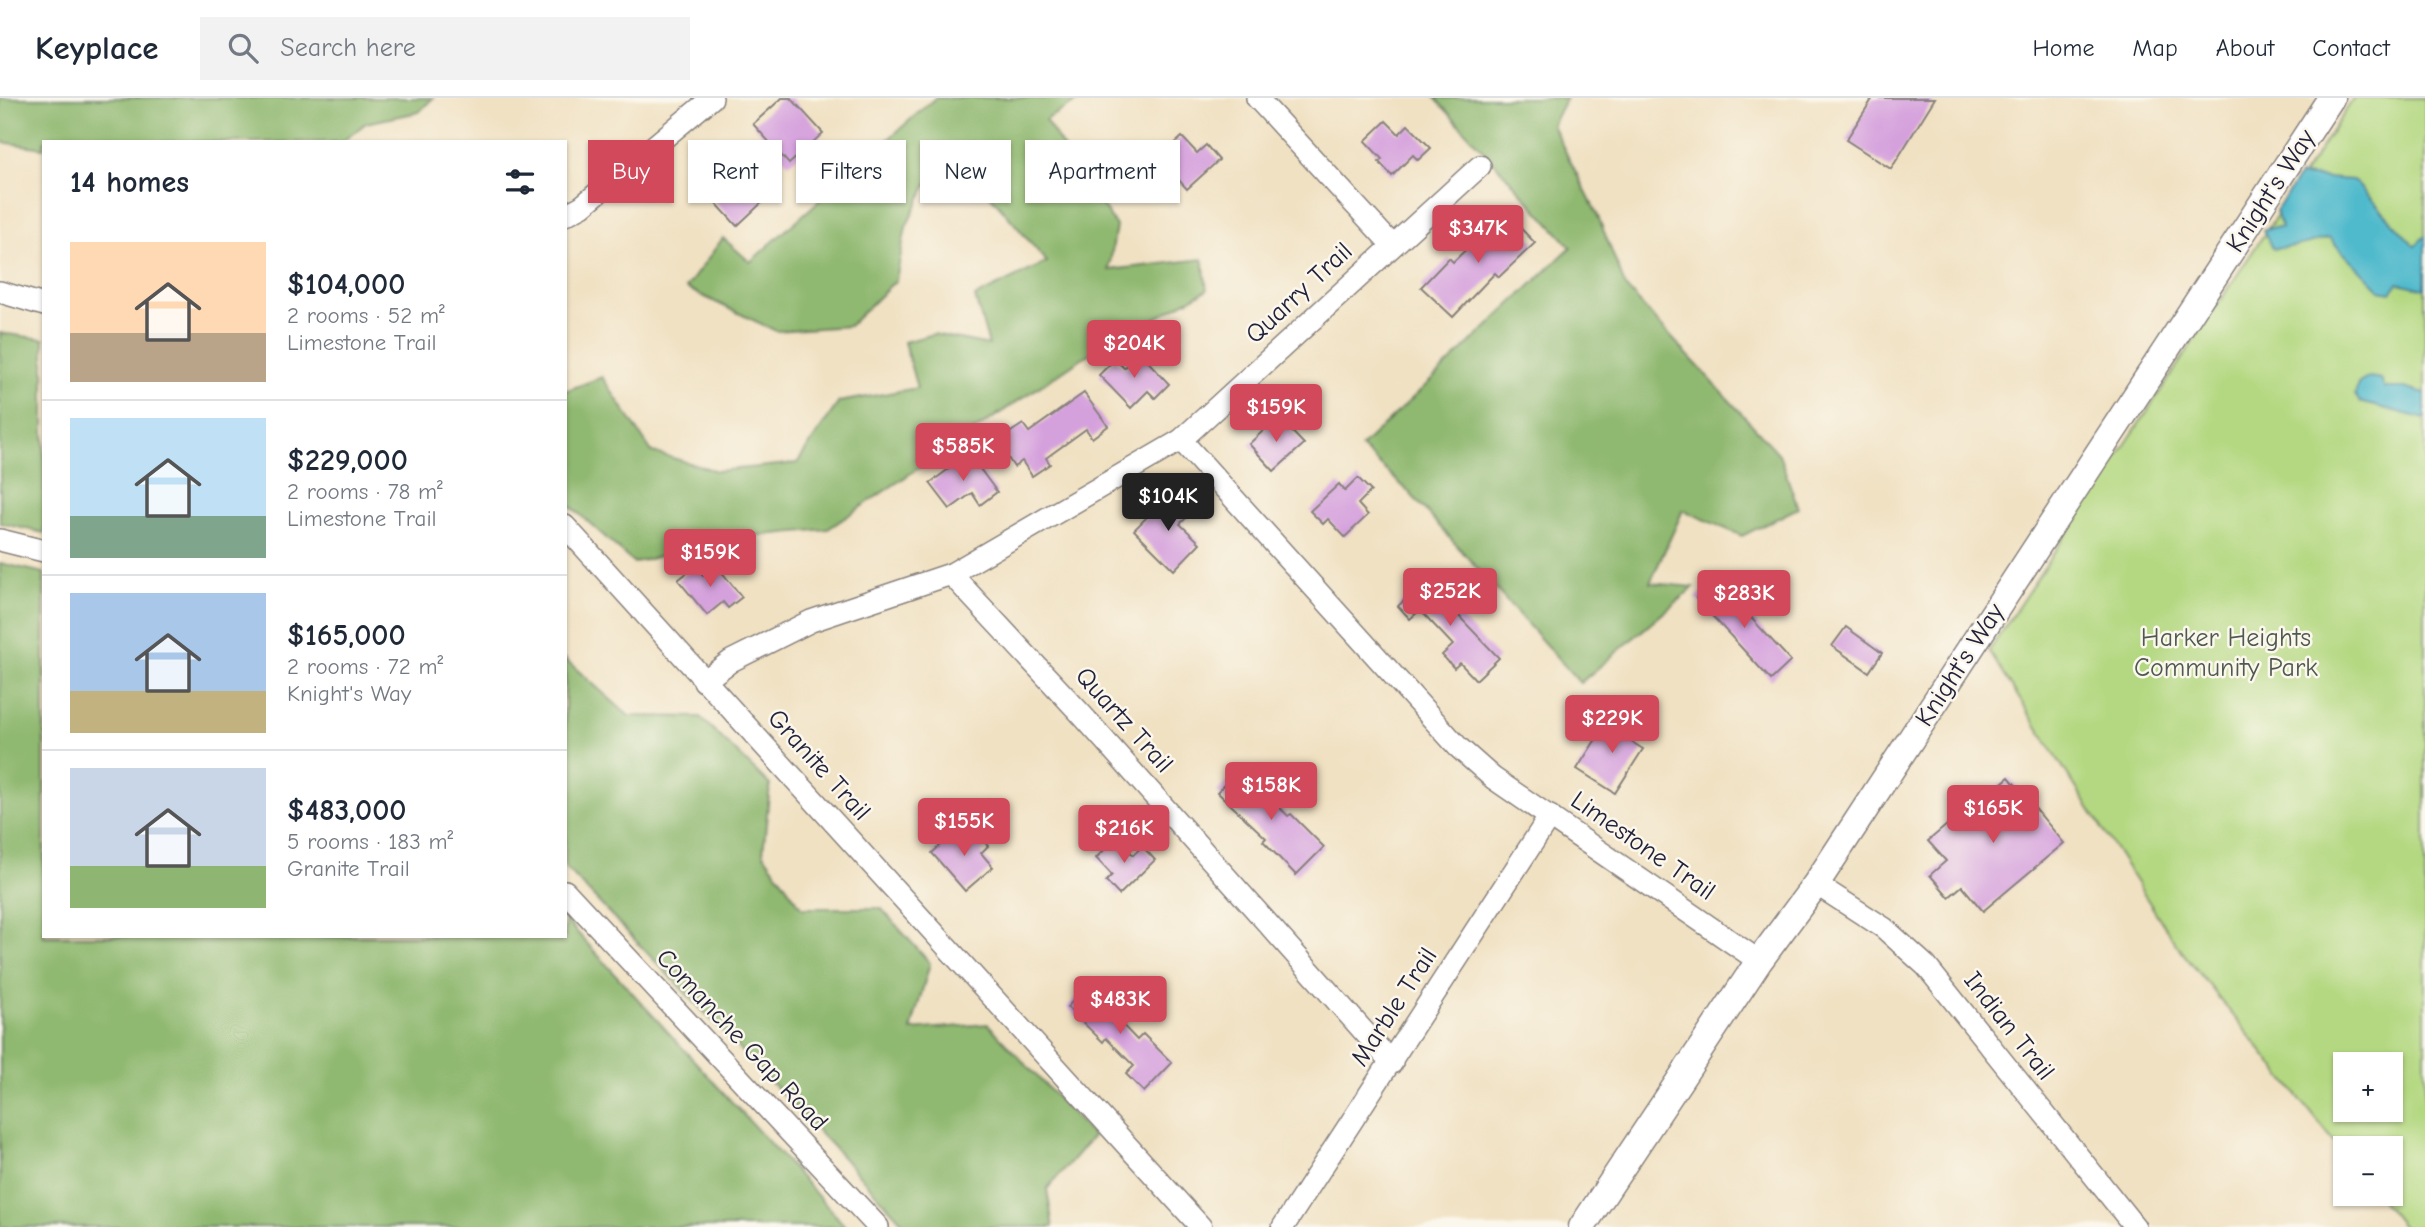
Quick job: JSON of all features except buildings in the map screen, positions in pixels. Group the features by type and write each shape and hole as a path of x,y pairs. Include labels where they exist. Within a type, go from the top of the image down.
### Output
{"main road":[{"name":"Knight's Way","path":"1582,1227 1759,961 1816,884 2332,98"}],"street":[{"path":"567,214 582,206 712,98"},
{"path":"1257,98 1392,245"},
{"name":"Quarry Trail","path":"704,681 731,661 811,621 951,574 1181,440 1480,166"},
{"path":"0,292 42,304"},
{"name":"Limestone Trail","path":"1181,440 1458,747 1493,778 1759,961"},
{"name":"Granite Trail","path":"567,528 1201,1227"},
{"path":"0,540 42,550"},
{"name":"Quartz Trail","path":"951,574 1082,715 1392,1062"},
{"name":"Marble Trail","path":"1283,1227 1550,816"},
{"name":"Indian Trail","path":"1816,884 1884,928 1926,966 2135,1227"},
{"name":"Comanche Gap Road","path":"567,893 878,1227"}],"green space":[{"path":"0,98 433,98 419,112 366,123 345,140 42,140 42,148 0,142"},
{"path":"935,98 1083,98 1045,120 1058,140 1025,140 1025,203 1101,203 1116,226 1109,270 1203,259 1207,290 1082,358 828,529 729,538 634,563 567,503 567,390 602,377 652,452 717,471 797,463 839,402 917,388 904,342 934,334 989,345 975,297 1047,262 997,203 1011,203 1011,140 920,140 920,198 906,227 896,280 849,326 776,331 686,288 723,238 750,262 817,203 906,203 906,140 888,140"},
{"path":"1435,98 1566,98 1552,125 1597,214 1626,288 1779,454 1798,508 1742,536 1683,510 1650,583 1694,587 1580,683 1408,491 1361,447 1571,247"},
{"name":"Harker Heights Community Park","path":"2354,98 2425,98 2425,1227 2403,1227 2386,1206 2403,1206 2403,1136 2333,1136 2333,1140 2175,943 1989,651"},
{"path":"0,333 42,339 42,533 0,523"},
{"path":"0,563 42,573 42,938 567,938 567,921 846,1227 0,1227"},
{"path":"567,661 629,716 700,717 770,785 763,853 802,908 881,908 930,963 911,1030 988,1024 1093,1136 1047,1189 1053,1227 907,1227 567,869"}],"water":[{"path":"2299,176 2353,180 2415,246 2425,236 2425,289 2398,283 2391,292 2380,290 2329,238 2273,249 2263,230 2281,228 2276,211"},
{"path":"2369,377 2381,379 2384,388 2405,388 2425,394 2425,419 2360,402 2355,395 2358,384"}]}
